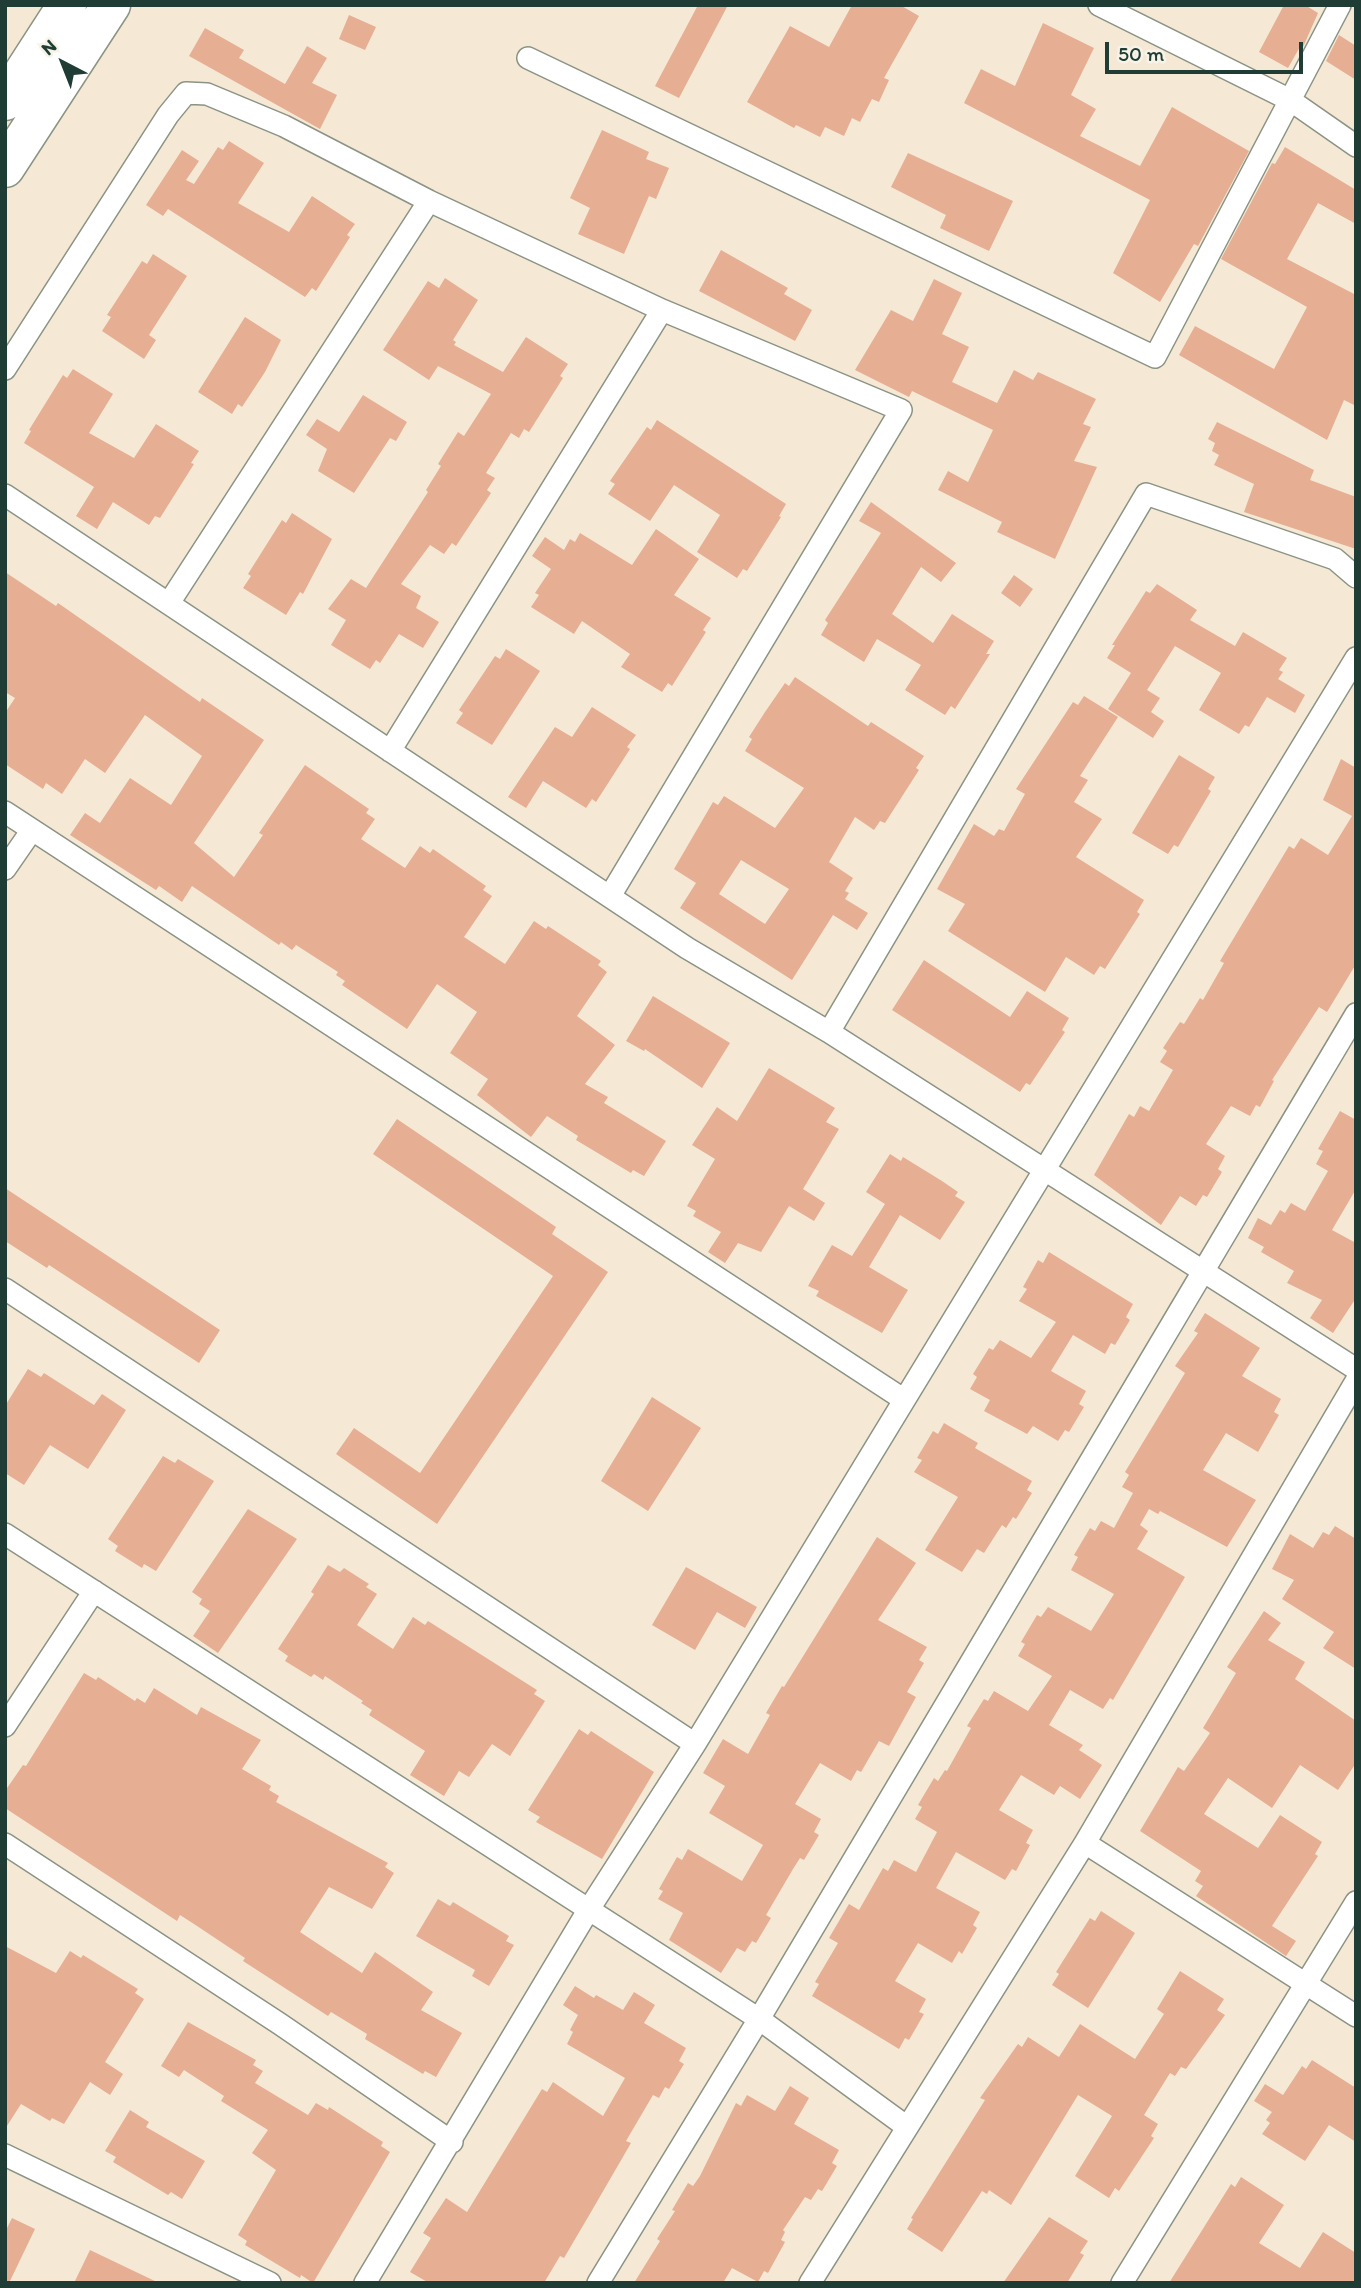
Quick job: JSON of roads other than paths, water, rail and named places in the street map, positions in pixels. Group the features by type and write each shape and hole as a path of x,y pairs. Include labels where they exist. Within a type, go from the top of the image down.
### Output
{"highway":[{"path":"5,101 67,5"},
{"path":"5,168 111,5"}],"street":[{"path":"1099,5 1290,100 1356,146"},
{"path":"528,58 1154,357 1340,5"},
{"path":"5,369 168,115 186,93 207,94 284,126 429,201 662,310 901,410 610,896"},
{"path":"169,603 429,201"},
{"path":"390,751 662,310"},
{"path":"829,1032 1146,494 1335,559 1356,577"},
{"path":"5,495 687,948 829,1032 1200,1272 1356,1369"},
{"path":"365,2283 452,2142 589,1909 695,1744 1356,658"},
{"path":"5,812 903,1399"},
{"path":"5,869 32,830"},
{"path":"598,2283 759,2019 1200,1272 1356,1014"},
{"path":"5,1289 695,1744"},
{"path":"810,2283 1085,1843 1356,1381"},
{"path":"5,1534 759,2019 907,2127"},
{"path":"5,1726 94,1591"},
{"path":"1085,1843 1356,2015"},
{"path":"5,1844 280,2024 452,2142"},
{"path":"1122,2283 1303,1983 1356,1902"},
{"path":"5,2155 270,2283"}]}
